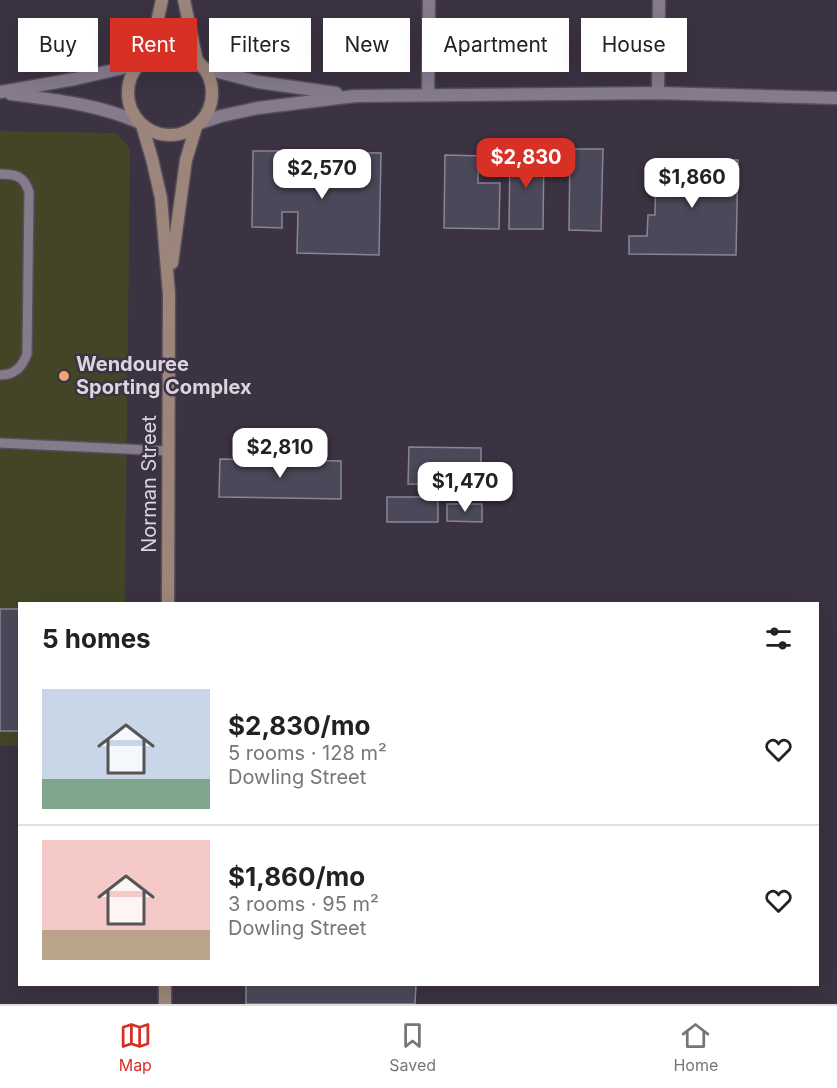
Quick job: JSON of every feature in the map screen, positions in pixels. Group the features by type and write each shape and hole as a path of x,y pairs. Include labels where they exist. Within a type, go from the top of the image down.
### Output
{"main road":[{"name":"Norman Street","path":"159,18 162,0"},
{"name":"Norman Street","path":"169,294 183,181 198,125 206,116 212,100 211,83 200,64 184,0"},
{"name":"Norman Street","path":"135,72 128,88 129,106 140,123 152,159 161,198 169,294 168,602"},
{"path":"140,123 150,131 168,136 178,135 198,125"},
{"path":"165,986 165,1004"}],"street":[{"path":"428,95 429,0"},
{"path":"658,93 659,0"},
{"path":"200,64 236,78 356,96"},
{"path":"0,92 75,80 110,71"},
{"path":"0,92 82,104 109,110 140,123"},
{"path":"198,125 220,116 258,108 356,96 658,93 837,98"}],"lane":[{"path":"0,174 19,177 25,182 29,192 27,354 24,363 16,371 0,375"},
{"path":"0,443 168,451"}],"green space":[{"name":"Wendouree Sporting Complex","path":"0,131 116,133 130,148 125,602 18,602 18,746 0,746"}],"building":[{"path":"510,148 544,149 543,229 509,229"},
{"path":"570,149 603,149 601,231 569,230"},
{"path":"253,151 283,151 283,174 298,174 298,152 381,153 379,255 297,253 298,212 282,212 282,228 252,227"},
{"path":"445,155 485,156 485,165 478,165 478,183 500,183 499,229 444,228"},
{"path":"656,159 738,160 736,255 629,254 629,236 647,236 648,215 655,215"},
{"path":"409,447 481,448 481,485 408,484"},
{"path":"220,459 341,461 341,499 219,497"},
{"path":"387,497 438,497 438,522 387,522"},
{"path":"447,504 482,504 482,522 447,521"},
{"path":"0,609 18,609 18,731 0,731"},
{"path":"246,986 416,986 415,1004 246,1004"}],"place":[{"name":"Wendouree Sporting Complex","path":"64,376"}]}
